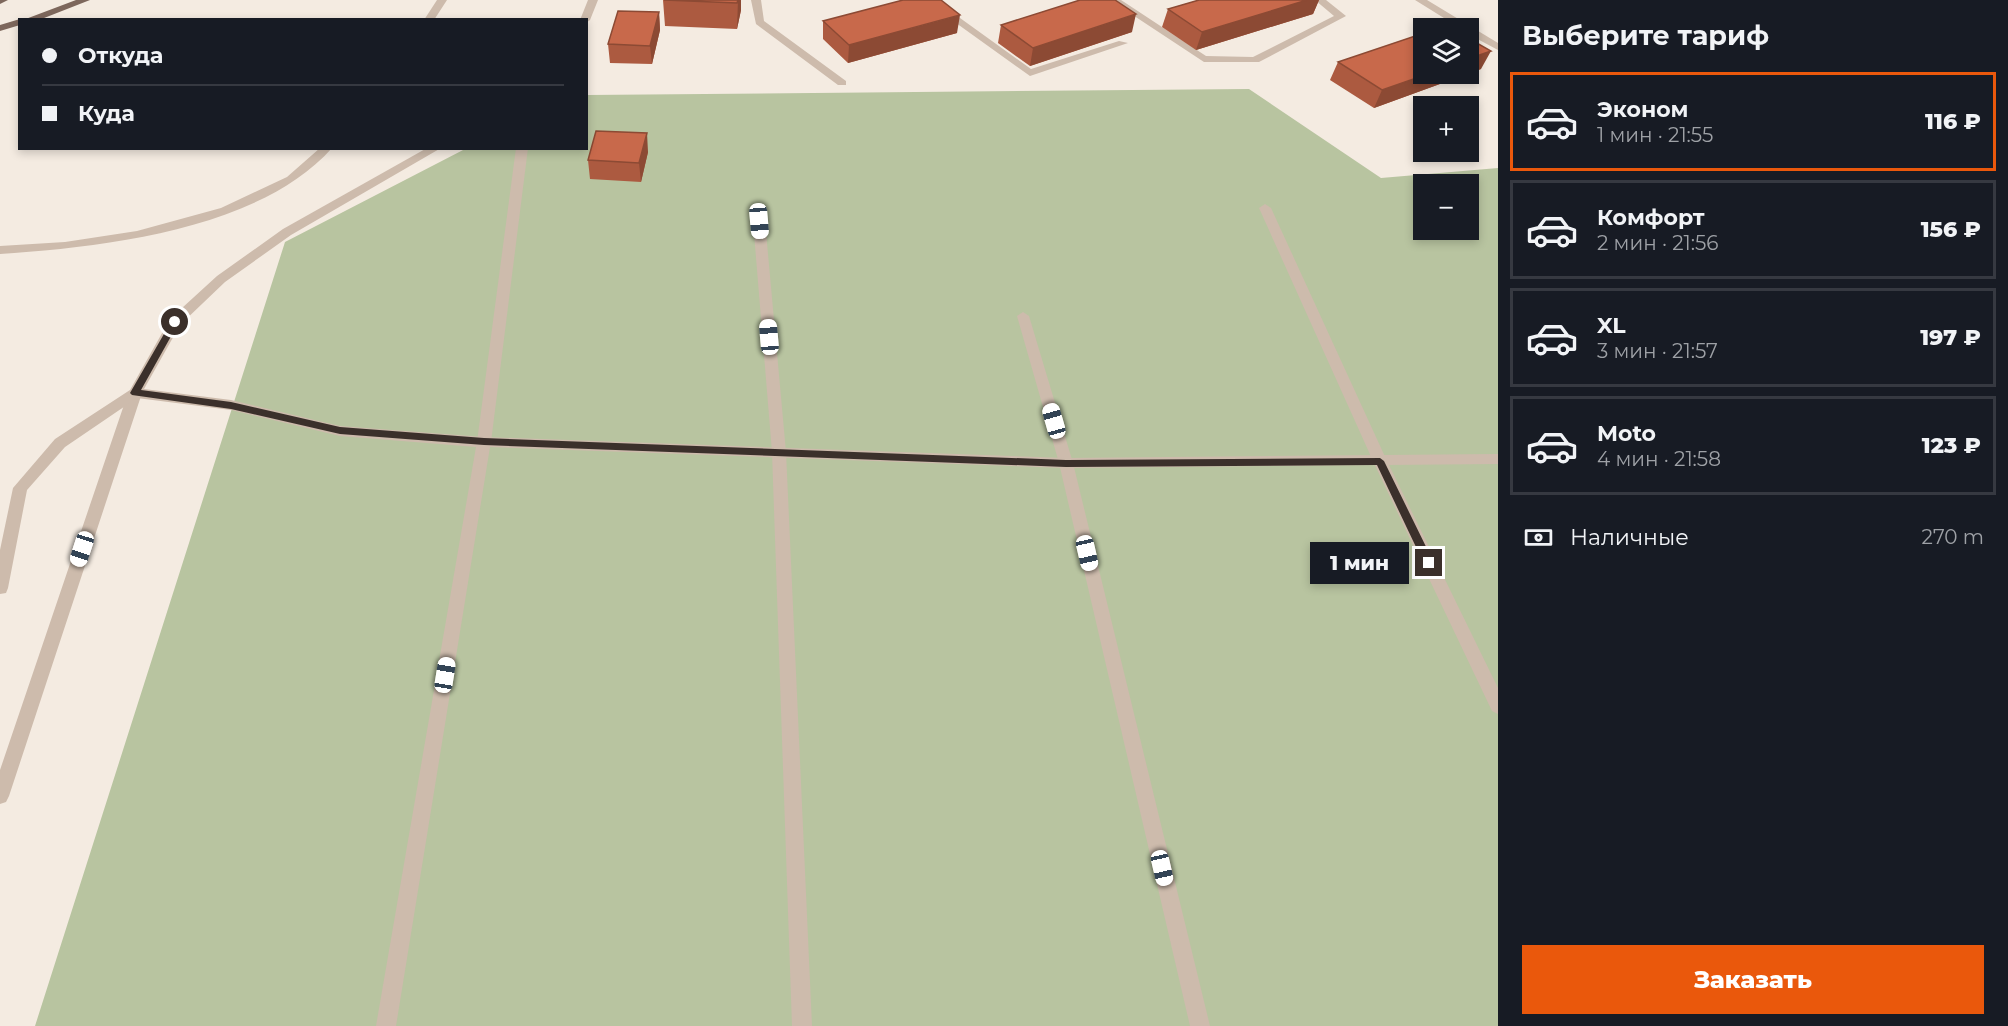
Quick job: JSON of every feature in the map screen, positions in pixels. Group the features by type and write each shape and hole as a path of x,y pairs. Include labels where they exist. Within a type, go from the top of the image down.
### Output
{"main road":[{"path":"33,18 85,0"},
{"path":"0,28 18,23"}],"street":[{"path":"430,18 442,0"},
{"path":"586,18 593,0"},
{"path":"756,0 759,22 842,83"},
{"path":"929,0 1029,74 1123,43"},
{"path":"1115,0 1204,59 1244,60 1255,60 1341,16 1320,0"},
{"path":"1420,0 1449,18"},
{"path":"1479,36 1498,47"},
{"path":"0,250 65,246 137,235 225,211 291,179 325,150"},
{"path":"0,796 135,393 175,322 221,279 287,232 432,150"},
{"path":"386,1026 484,442 522,150"},
{"path":"1264,208 1380,461 1498,706"},
{"path":"759,221 779,452 802,1026"},
{"path":"1023,316 1066,463 1200,1026"},
{"path":"0,588 20,488 60,442 135,393 231,405 340,431 484,442 1066,463 1498,459"}],"green space":[{"path":"1249,89 1381,178 1413,175 1413,240 1479,240 1479,174 1428,174 1498,168 1498,1026 35,1026 285,242 463,150 588,150 588,95"}],"building":[{"path":"664,0 738,0 737,3"},
{"path":"903,0 941,0 960,15 849,45 823,21"},
{"path":"1080,0 1115,0 1136,14 1033,48 1001,25"},
{"path":"1199,0 1307,0 1202,32 1168,9"},
{"path":"618,11 659,12 650,46 608,44"},
{"path":"1413,37 1413,79 1382,90 1338,62"},
{"path":"1479,44 1491,51 1479,55"},
{"path":"596,131 647,133 639,163 588,160"}],"route":[{"path":"175,322 135,393 231,405 340,431 484,442 1066,463 1380,461 1429,563"}]}
